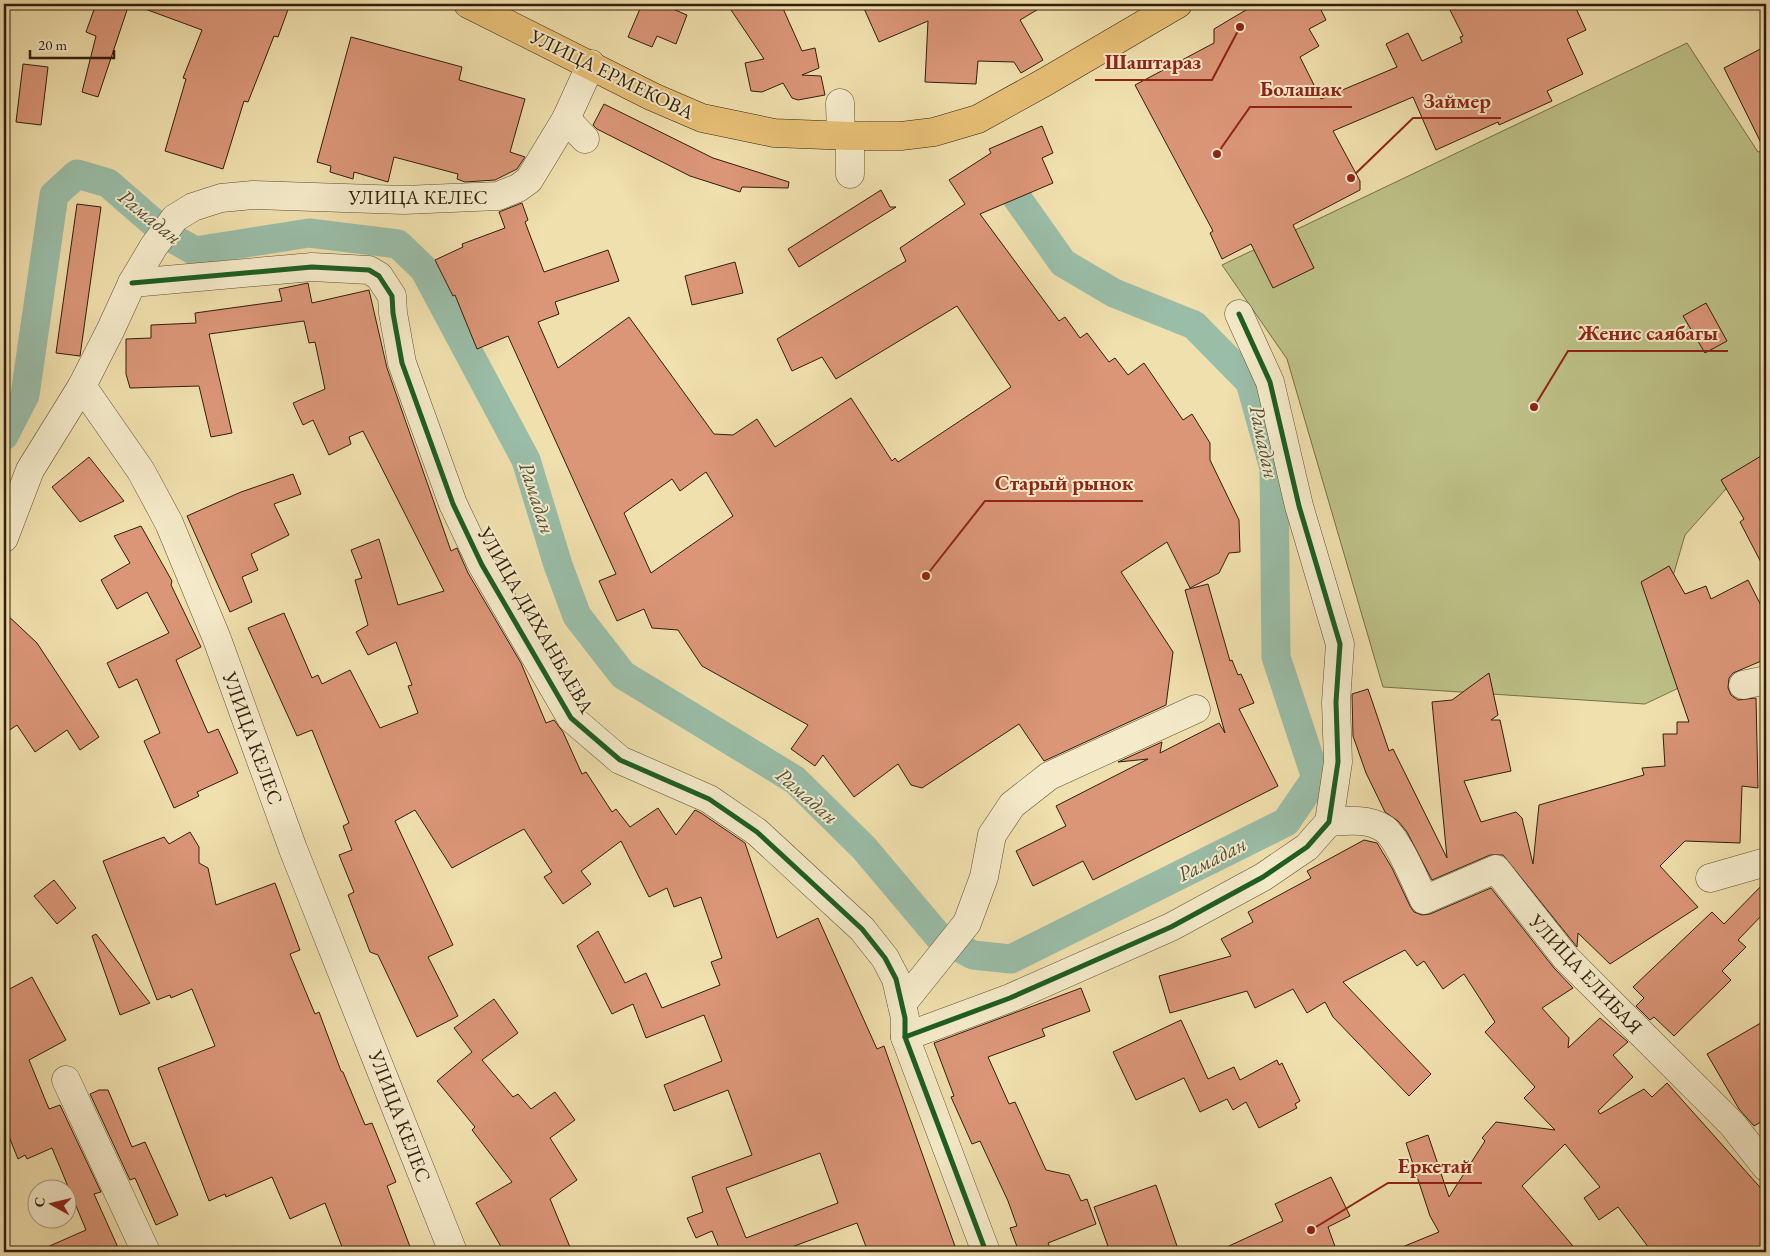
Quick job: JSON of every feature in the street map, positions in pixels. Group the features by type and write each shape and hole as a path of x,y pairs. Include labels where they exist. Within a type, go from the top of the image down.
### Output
{"main road":[{"name":"УЛИЦА ЕРМЕКОВА","path":"468,4 591,64 652,97 702,118 774,133 846,136 901,136 934,132 978,119 1046,82 1178,4"}],"street":[{"name":"УЛИЦА КЕЛЕС","path":"132,283 154,246 175,218 193,207 221,198 253,195 404,200 498,196 518,188 529,180 566,118 591,64"},
{"path":"840,102 850,174"},
{"path":"566,118 585,139"},
{"name":"УЛИЦА ДИХАНБАЕВА","path":"132,283 312,267 368,270 380,276 392,296 402,364 453,504 482,565 571,718 620,760 708,799 757,832 862,929 885,958 896,979 902,1004 905,1038 986,1252"},
{"path":"4,538 30,470 82,386 132,283"},
{"path":"905,1038 1010,998 1171,927 1263,876 1307,847 1329,822 1338,762 1336,702 1340,644 1299,506 1270,382 1239,314"},
{"name":"УЛИЦА КЕЛЕС","path":"82,386 141,471 169,524 217,639 293,849 454,1252"},
{"path":"902,1004 967,923 984,877 992,835 1012,805 1049,776 1196,709"},
{"name":"УЛИЦА ЕЛИБАЯ","path":"1329,822 1358,820 1385,828 1406,860 1424,900 1496,869 1566,958 1732,1124 1766,1167"},
{"path":"1710,878 1766,862"},
{"path":"66,1080 146,1252"}],"green space":[{"path":"1687,43 1758,152 1766,150 1766,455 1741,472 1685,535 1664,607 1691,682 1645,704 1383,687 1287,359 1222,265"}],"building":[{"path":"96,4 129,4 98,97 82,92 96,36 86,32"},
{"path":"137,4 290,4 278,37 274,36 248,102 244,101 223,169 165,151 186,79 183,78 202,30 137,6"},
{"path":"642,4 661,4 687,15 676,44 657,36 652,47 628,37"},
{"path":"727,4 781,4 802,51 815,48 819,68 802,75 821,76 825,95 798,100 792,98 783,83 762,92 751,91 745,63 764,59"},
{"path":"862,4 1047,4 1020,20 1043,60 1021,73 1014,62 978,61 976,84 925,82 928,21 879,42"},
{"path":"1256,4 1318,4 1326,20 1309,29 1319,46 1300,57 1321,99 1397,67 1386,44 1408,33 1422,61 1462,42 1460,37 1463,36 1447,4 1574,4 1586,30 1567,39 1583,74 1547,91 1552,101 1499,125 1498,122 1436,150 1413,97 1333,131 1360,181 1360,190 1293,225 1314,268 1273,288 1251,244 1222,259 1210,233 1213,231 1135,85 1214,43 1214,29"},
{"path":"351,37 462,67 459,80 525,99 510,152 525,157 517,169 495,180 465,182 457,179 458,174 394,157 388,182 354,172 353,179 330,172 331,166 317,162"},
{"path":"1766,46 1766,153 1724,68"},
{"path":"23,64 48,67 41,125 16,122"},
{"path":"604,104 713,158 789,182 788,188 742,187 740,192 690,176 597,129 593,125"},
{"path":"1042,126 1053,153 1042,158 1053,183 980,214 1059,321 1065,317 1080,338 1087,333 1109,362 1115,358 1128,375 1144,363 1183,420 1192,414 1210,443 1210,460 1239,520 1240,552 1229,553 1219,573 1190,588 1167,542 1121,572 1173,652 1166,705 1044,761 1019,724 922,788 911,785 898,764 854,797 823,755 815,766 791,749 808,725 702,666 678,630 652,628 644,609 617,621 599,581 616,574 508,336 477,349 455,295 453,296 435,260 463,247 462,244 505,228 499,212 522,203 528,220 525,222 544,272 608,250 619,281 555,302 559,314 538,322 558,368 629,317 714,434 733,435 757,419 775,447 851,398 892,461 895,458 898,462 1011,387 957,306 836,379 822,357 792,371 777,339 906,261 900,248 965,204 949,180 991,153 989,149","holes":["706,472 733,516 651,573 624,513 672,479 680,491"]},
{"path":"881,190 890,207 896,207 799,267 788,249"},
{"path":"77,204 101,207 80,356 56,353"},
{"path":"735,262 743,293 692,305 685,276"},
{"path":"308,283 312,303 369,290 387,368 451,551 457,548 468,573 521,663 546,723 554,720 563,732 582,774 586,772 612,812 616,809 630,827 658,808 676,835 695,810 701,813 745,843 777,938 818,918 877,1049 884,1046 957,1252 868,1252 857,1223 778,1252 713,1252 713,1250 719,1248 712,1231 696,1238 687,1218 703,1212 692,1177 752,1155 728,1090 674,1111 664,1085 722,1061 704,1015 646,1038 633,1004 612,1014 577,946 598,931 625,983 646,973 662,1008 720,985 711,962 722,958 701,897 674,907 667,888 649,897 621,841 581,871 591,884 563,904 544,877 552,872 524,829 452,868 415,810 395,821 453,945 428,957 458,1016 417,1037 378,955 370,952 348,895 354,892 339,855 352,850 343,826 349,823 312,730 297,736 248,628 284,613 312,678 318,675 322,684 350,670 380,728 418,713 408,686 412,685 396,642 368,655 356,632 368,625 355,580 362,578 351,550 379,539 398,605 444,591 363,431 349,437 351,444 329,455 313,420 303,425 293,403 325,389 315,342 309,343 304,321 209,334 232,433 211,437 199,386 130,388 126,374 126,339 151,338 151,325 196,323 195,313 282,301 279,289","holes":["820,1153 838,1203 746,1238 726,1188"]},
{"path":"1706,303 1727,341 1705,353 1683,316"},
{"path":"1766,453 1766,572 1740,522 1744,519 1721,480"},
{"path":"89,457 124,501 80,522 52,487"},
{"path":"293,474 301,494 274,504 289,535 251,554 258,570 242,577 252,602 230,612 187,516 241,492"},
{"path":"141,526 172,581 171,585 201,647 176,660 208,733 218,729 238,773 197,792 199,796 174,808 144,741 160,733 137,679 119,688 107,663 169,633 147,592 117,609 101,580 130,563 114,536"},
{"path":"1669,566 1685,594 1706,586 1711,599 1748,580 1766,615 1766,659 1733,673 1729,678 1728,688 1731,695 1738,700 1756,698 1758,788 1742,786 1740,843 1685,841 1660,866 1698,907 1610,964 1578,933 1577,947 1503,855 1490,855 1432,880 1407,832 1398,821 1385,812 1366,773 1353,736 1352,694 1368,689 1389,751 1393,749 1447,858 1432,702 1452,700 1489,673 1498,715 1491,720 1500,720 1511,771 1464,781 1481,822 1516,812 1522,818 1533,864 1539,805 1644,775 1642,768 1665,766 1663,734 1677,734 1677,722 1689,722 1641,582"},
{"path":"1208,584 1230,661 1232,660 1238,675 1241,674 1254,703 1239,709 1278,786 1093,880 1083,861 1033,886 1016,851 1066,826 1056,806 1148,759 1118,762 1162,742 1160,753 1219,723 1225,733 1185,590"},
{"path":"4,612 37,643 99,737 80,750 67,730 35,752 17,725 4,734"},
{"path":"190,832 199,847 199,863 208,868 216,905 275,883 300,950 290,954 315,1014 319,1012 341,1071 365,1125 372,1123 396,1182 387,1186 412,1252 344,1252 325,1203 290,1219 272,1177 226,1197 225,1194 209,1201 158,1068 215,1046 192,989 171,998 170,995 157,1000 103,861 164,837 169,844"},
{"path":"1364,840 1377,843 1414,912 1422,915 1430,914 1491,888 1554,968 1573,988 1542,1008 1569,1038 1568,1048 1600,1018 1628,1042 1613,1055 1633,1077 1598,1111 1600,1114 1644,1089 1652,1097 1667,1083 1766,1194 1766,1245 1758,1252 1652,1252 1618,1207 1599,1220 1584,1198 1600,1187 1565,1144 1522,1186 1578,1252 1390,1252 1439,1232 1430,1216 1406,1143 1428,1135 1449,1197 1485,1141 1482,1138 1496,1122 1555,1130 1524,1098 1535,1087 1485,1032 1495,1022 1464,974 1443,989 1424,961 1417,966 1405,950 1343,982 1431,1074 1409,1096 1333,1017 1325,1002 1307,1013 1293,989 1255,1008 1247,991 1170,1013 1159,976 1231,956 1221,939 1253,922 1248,912 1311,878 1307,871"},
{"path":"54,880 76,908 57,924 34,896"},
{"path":"1766,881 1766,911 1738,940 1746,947 1722,971 1731,980 1674,1036 1654,1017 1650,1020 1636,1006 1644,998 1633,987 1712,912 1724,924"},
{"path":"96,934 150,1003 120,1015 92,936"},
{"path":"32,977 66,1040 29,1060 49,1109 60,1105 101,1192 94,1194 120,1252 36,1252 86,1230 78,1211 78,1178 64,1178 52,1148 27,1159 25,1155 18,1159 4,1124 4,992"},
{"path":"1081,988 1090,1011 1042,1029 1045,1036 988,1057 1009,1104 1015,1102 1046,1170 1069,1175 1081,1201 1087,1199 1096,1224 1048,1243 1052,1252 1019,1252 1010,1228 1017,1226 1008,1201 980,1141 972,1144 951,1097 954,1096 934,1043"},
{"path":"494,999 518,1033 482,1060 513,1097 518,1094 531,1109 555,1092 575,1120 550,1138 577,1180 550,1199 572,1252 504,1252 476,1203 512,1182 472,1130 475,1127 437,1081 472,1052 454,1028"},
{"path":"1181,1020 1208,1079 1234,1067 1240,1080 1277,1060 1279,1065 1282,1063 1300,1101 1295,1104 1297,1108 1259,1128 1246,1102 1233,1110 1227,1099 1200,1112 1184,1078 1136,1100 1113,1052"},
{"path":"1766,1020 1766,1119 1754,1126 1739,1109 1707,1054"},
{"path":"99,1090 108,1090 132,1147 145,1142 178,1215 156,1225 135,1178 130,1180 90,1094"},
{"path":"1331,1177 1350,1216 1328,1227 1337,1252 1216,1252 1283,1221 1275,1204"},
{"path":"1156,1185 1179,1252 1110,1252 1094,1207"}],"waterway":[{"name":"Рамадан","path":"4,436 25,395 54,195 77,174 108,183 170,237 195,251 309,233 398,244 424,269 526,460 558,565 577,616 623,675 795,780 864,848 939,937 973,955 1011,959 1286,822 1316,778 1276,657 1274,468 1250,382 1194,325 1114,293 1063,263 1017,198"}],"cycle path":[{"path":"132,283 312,267 369,270 379,276 392,296 393,313 402,363 453,504 482,565 571,718 620,760 709,799 757,832 862,929 885,958 896,979 905,1018 905,1037 986,1252"},
{"path":"905,1037 1010,998 1171,927 1263,877 1307,847 1329,822 1338,762 1336,702 1340,644 1299,506 1270,382 1239,314"}],"place":[{"name":"Шаштараз","path":"1240,27"},
{"name":"Болашак","path":"1217,154"},
{"name":"Займер","path":"1351,178"},
{"name":"Женис саябагы","path":"1534,407"},
{"name":"Старый рынок","path":"926,576"},
{"name":"Еркетай","path":"1311,1230"}]}
